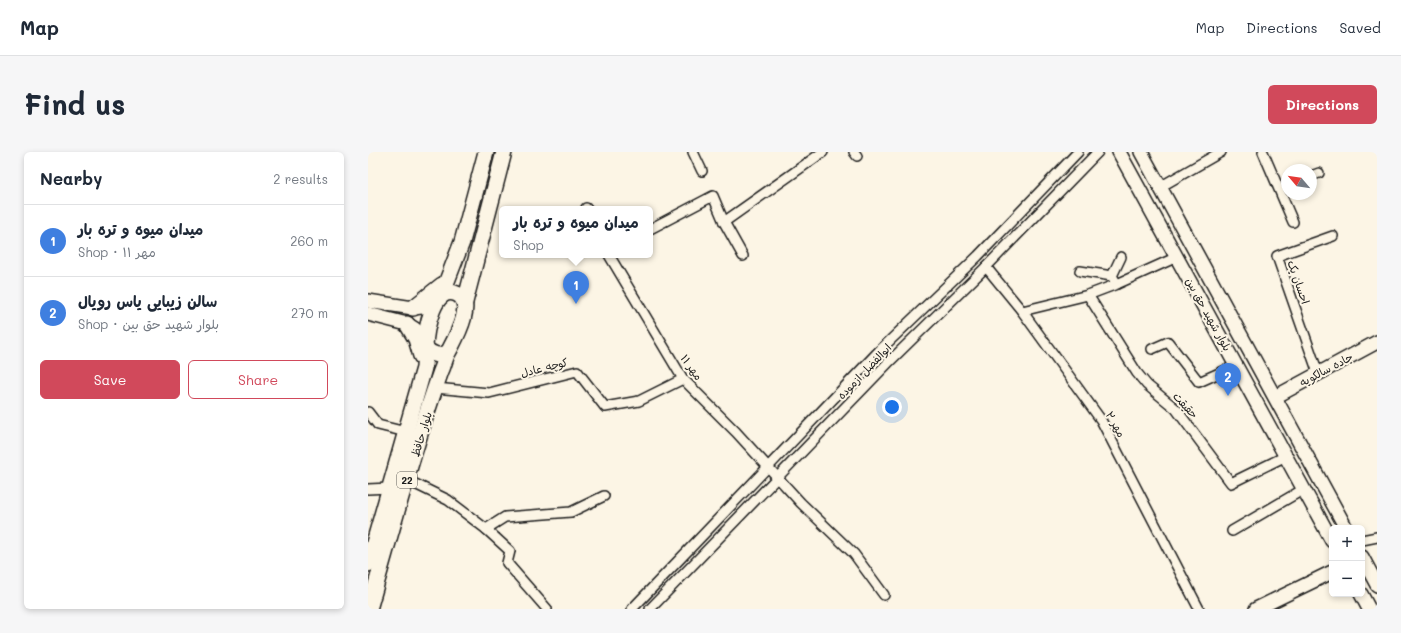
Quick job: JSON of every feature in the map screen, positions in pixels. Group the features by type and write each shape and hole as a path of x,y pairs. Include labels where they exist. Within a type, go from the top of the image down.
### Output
{"main road":[{"name":"22","path":"425,341 429,319 448,279 462,242 486,152"},
{"name":"22","path":"448,352 460,328 465,302 504,152"},
{"name":"بلوار شهید حق بین","path":"1118,152 1237,365 1329,535"},
{"name":"بلوار شهید حق بین","path":"1140,152 1344,525"},
{"path":"413,308 432,294 448,279"},
{"path":"368,301 413,308 439,299 447,292 456,293 463,298 465,302"},
{"path":"368,314 407,324 425,341 428,351 437,355 448,352"},
{"path":"407,324 416,339 424,368"},
{"name":"بلوار حافظ","path":"368,564 424,368 425,341"},
{"name":"جاده سالکویه","path":"1275,397 1377,342"},
{"name":"بلوار حافظ","path":"369,609 435,388 448,352"},
{"path":"1364,561 1377,585"},
{"path":"1256,609 1329,573"},
{"path":"1362,597 1368,609"}],"street":[{"path":"693,152 702,171"},
{"path":"724,222 823,152"},
{"name":"ابوالفضل ازموده","path":"632,609 879,351 978,256 1078,152"},
{"name":"ابوالفضل ازموده","path":"650,609 888,362 986,267 1098,152"},
{"path":"1160,187 1221,152"},
{"path":"1263,152 1281,182"},
{"path":"653,227 713,196 724,222 743,256"},
{"path":"1287,200 1293,222"},
{"name":"احسان یک","path":"1318,373 1277,256 1333,236"},
{"path":"1112,276 1121,257"},
{"path":"1022,310 1088,295 1118,284 1177,257"},
{"name":"مهر ۱۱","path":"611,258 684,379 736,432 801,503 854,554 884,595"},
{"name":"مهر ۲","path":"986,267 1022,310 1101,420 1199,609"},
{"path":"1080,271 1112,276 1118,284"},
{"name":"حقیقت","path":"1088,295 1137,373 1147,385 1176,409 1231,483 1286,456"},
{"path":"1152,349 1168,342 1199,382 1237,365"},
{"name":"کوچه عادل","path":"435,388 489,393 577,371 604,406 639,402 684,379"},
{"path":"368,412 378,425 406,432"},
{"path":"407,480 448,500 486,529 510,551 507,563 547,609"},
{"path":"368,489 390,488"},
{"path":"1232,531 1304,489"},
{"path":"486,529 505,517 572,512 604,496"},
{"path":"1365,539 1377,537"}],"place":[{"name":"میدان میوه و تره بار","path":"576,304"},
{"name":"سالن زیبایی یاس رویال","path":"1228,396"}]}
